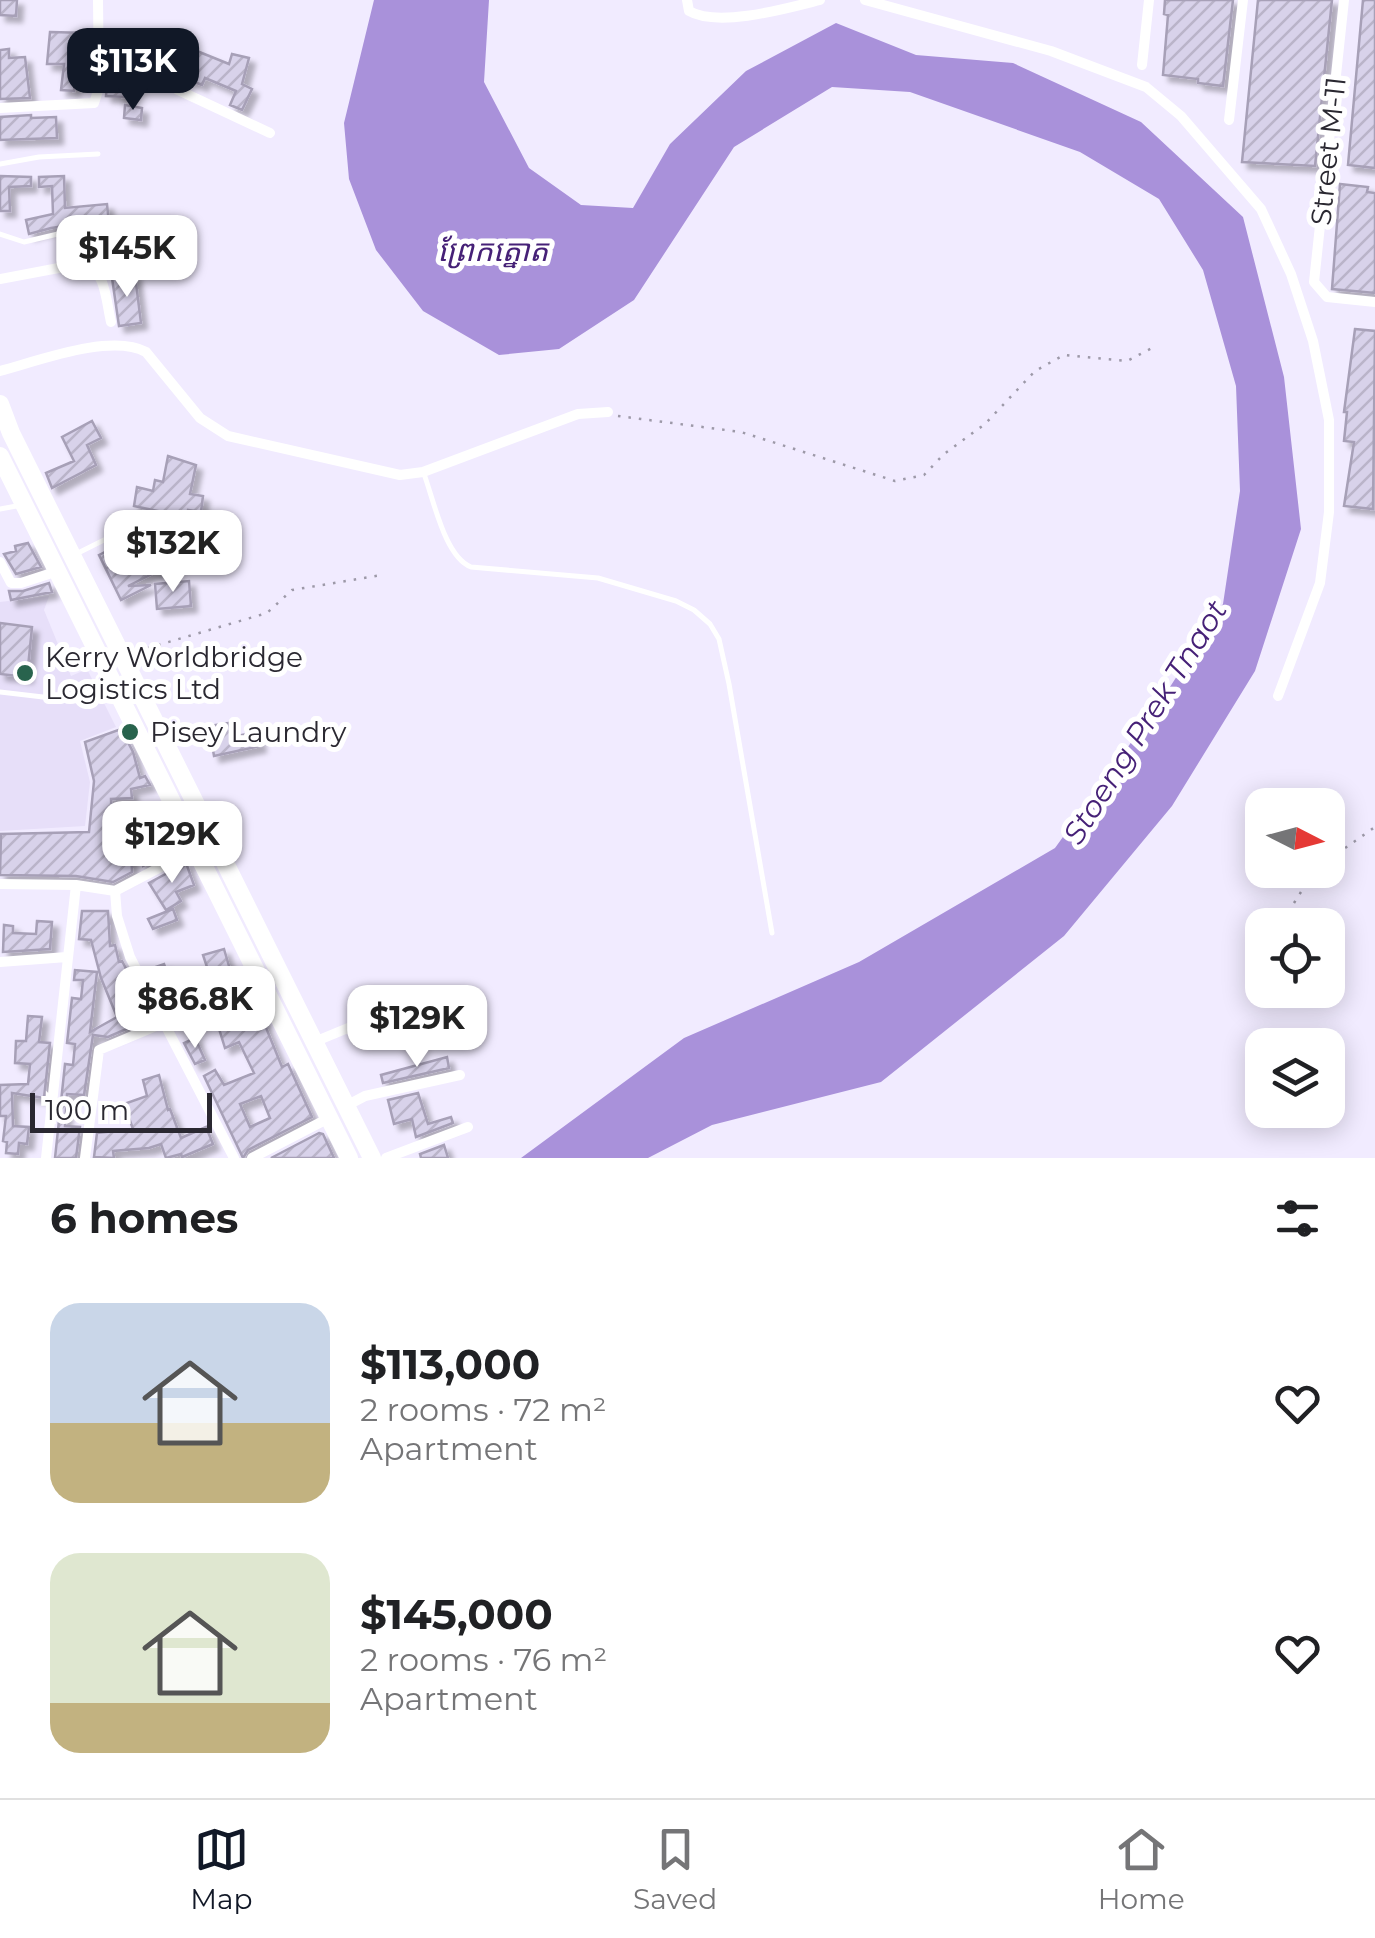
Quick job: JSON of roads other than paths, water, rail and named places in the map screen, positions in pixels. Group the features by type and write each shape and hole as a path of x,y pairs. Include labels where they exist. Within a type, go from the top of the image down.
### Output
{"highway":[{"path":"0,404 372,1158"},
{"path":"0,456 349,1158"}],"street":[{"path":"0,108 94,103 100,88 98,0"},
{"path":"687,0 688,12 708,17 770,12 820,0"},
{"path":"865,0 1051,51 1146,87 1181,116 1260,209 1292,274 1313,340 1329,420 1329,512 1320,583 1278,696"},
{"path":"1142,66 1150,0"},
{"path":"1230,120 1244,0"},
{"name":"Street M-11","path":"1344,0 1314,282 1327,297 1375,302"},
{"path":"99,50 136,53 178,90 270,133"},
{"path":"0,279 85,263 95,267 100,276 111,322"},
{"path":"0,371 82,350 134,346 154,361 200,418 228,436 400,475 423,472 578,414 608,412"},
{"path":"0,562 10,583 21,584 58,572"},
{"path":"0,884 76,885 116,891 195,849"},
{"path":"46,1158 76,885"},
{"path":"116,891 117,916 130,957 234,1158"},
{"path":"0,962 67,957"},
{"path":"84,1158 99,1050 262,982"},
{"path":"314,1042 348,1028 361,1038 386,1030"},
{"path":"346,1106 365,1096 460,1075"},
{"path":"252,1158 329,1118"},
{"path":"386,1158 468,1127"}],"lane":[{"path":"0,164 39,157 98,154"},
{"path":"0,234 24,242 75,230"},
{"path":"423,472 459,562 471,567 598,578 676,601 710,624 719,639 729,684 772,933"},
{"path":"0,509 24,504"},
{"path":"72,556 108,538 114,539"},
{"path":"0,692 86,702 134,681"}],"water":[{"name":"ព្រែកត្នោត","path":"374,0 489,0 484,82 529,168 581,205 633,208 670,144 746,71 836,23 916,55 1013,63 1141,122 1243,217 1284,377 1301,529 1255,671 1172,806 1064,936 881,1082 712,1125 648,1158 521,1158 684,1038 859,962 1055,848 1161,701 1223,604 1240,491 1236,386 1203,270 1159,199 1080,152 910,92 832,87 734,147 634,300 559,349 499,355 423,311 376,250 349,179 344,123"}],"place":[{"name":"Kerry Worldbridge Logistics Ltd","path":"25,673"},
{"name":"Pisey Laundry","path":"130,732"}],"water label":[{"name":"Stoeng Prek Tnaot","path":"1145,722"}]}
